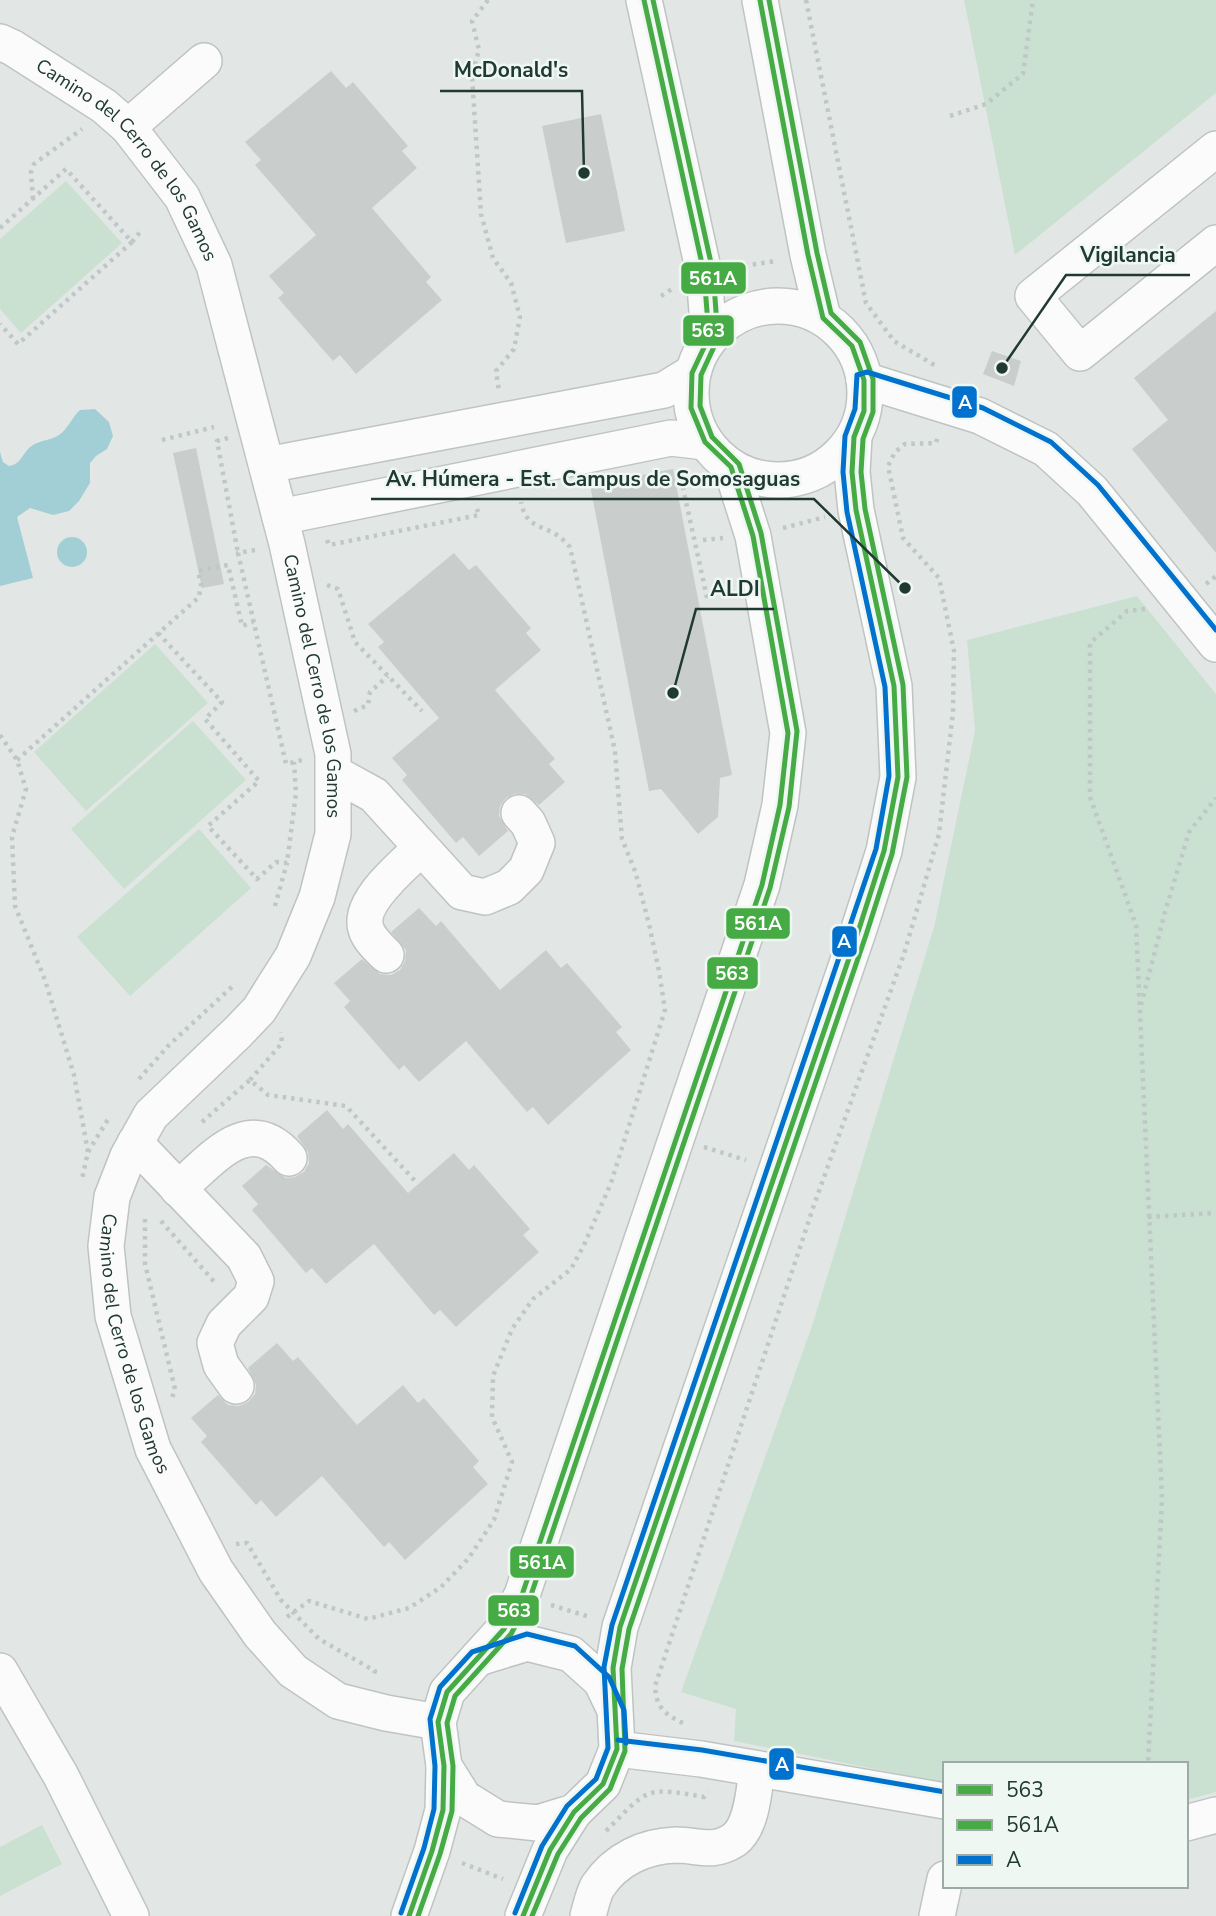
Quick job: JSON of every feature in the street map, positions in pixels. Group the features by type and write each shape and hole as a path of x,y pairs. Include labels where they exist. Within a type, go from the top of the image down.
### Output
{"street":[{"path":"644,0 704,273 709,337"},
{"path":"760,0 808,255 823,318"},
{"name":"Camino del Cerro de los Gamos","path":"0,42 116,117 182,197 214,265 281,517 333,754 332,834 317,897 293,956 259,1010 151,1115 135,1143 128,1200 106,1246 113,1316 153,1449 216,1571 260,1634 293,1671 338,1701 438,1722"},
{"path":"116,117 204,61"},
{"path":"1216,149 1033,296 1080,353 1216,243"},
{"path":"528,1903 550,1850 574,1812 603,1784 617,1749 613,1668 620,1627 884,851 898,777 894,686 856,510 852,472 854,437 864,411 864,380 852,346 823,318 792,306 742,312 709,337 692,373 691,408 705,442 731,467 751,476 787,480 828,465 854,437"},
{"path":"267,465 664,390 692,373"},
{"path":"864,380 980,416 1046,449 1092,491 1216,644"},
{"path":"567,409 578,457"},
{"path":"281,517 671,438 705,442"},
{"path":"409,1916 443,1810 444,1766 438,1722 447,1692 504,1629 522,1595 762,885 781,793 788,733 753,536 731,467"},
{"path":"334,773 374,795 462,892 485,897 509,887 526,870 537,844 528,823 519,813"},
{"path":"386,955 372,941 364,926 368,911 378,890 421,848"},
{"path":"178,1189 227,1147 244,1138 261,1137 279,1146 289,1158"},
{"path":"135,1143 243,1257 256,1281 251,1297 224,1324 215,1343 221,1365 236,1387"},
{"path":"477,1658 527,1643 571,1654 601,1681 616,1712"},
{"path":"0,1671 61,1776 131,1916"},
{"path":"617,1749 701,1759 943,1801"},
{"path":"444,1766 464,1798 498,1819 538,1824 574,1812"},
{"path":"588,1916 597,1887 618,1863 639,1852 677,1845 711,1849 735,1839 750,1815 757,1770"},
{"path":"1188,1822 1216,1815"},
{"path":"937,1916 943,1888"}],"path":[{"path":"488,0 472,21 479,50 472,76 481,214 493,258 512,283 520,317 514,349 496,371 500,397"},
{"path":"950,116 986,104 1023,74 1033,0"},
{"path":"33,199 31,172 34,164 76,136 116,117"},
{"path":"1,225 66,169 132,242"},
{"path":"0,324 18,344 140,232"},
{"path":"661,296 704,273 808,255"},
{"path":"162,440 214,427"},
{"path":"679,467 708,602"},
{"path":"260,1634 309,1601 368,1619 409,1608 441,1587 468,1559 494,1520 513,1462 492,1417 493,1376 512,1329 533,1299 571,1269 584,1245 611,1183 664,1010 649,924 635,871 622,839 615,751 570,547 558,536 533,525 523,511 520,492"},
{"path":"703,540 753,536 856,510"},
{"path":"17,760 199,597 201,584 198,571 228,565 242,626 253,622"},
{"path":"319,583 338,589 355,642 422,711"},
{"path":"1147,1762 1162,1499 1136,925 1090,797 1090,643 1127,611 1183,603"},
{"path":"158,633 222,702 205,719 259,781 208,825 257,879 276,862 287,863"},
{"path":"353,722 349,712 368,705 370,692 388,676"},
{"path":"0,735 17,760 26,789 12,837 15,906 45,980 67,1051 88,1152"},
{"path":"274,913 287,863 296,793 293,762"},
{"path":"1139,1013 1189,832 1216,798"},
{"path":"138,1079 169,1045 242,978"},
{"path":"115,1108 88,1152 80,1187 128,1200 219,1288"},
{"path":"675,1137 777,1170"},
{"path":"128,1200 175,1390 168,1409"},
{"path":"1148,1217 1216,1213"},
{"path":"235,1544 247,1543 281,1600 319,1639 375,1671 361,1707"},
{"path":"522,1595 620,1627"},
{"path":"432,1851 528,1903"}],"green space":[{"path":"964,0 1216,0 1216,93 1015,255"},
{"path":"66,181 122,243 21,333 0,309 0,239"},
{"path":"1137,596 1216,694 1216,1792 1188,1799 1188,1762 943,1762 943,1783 734,1741 736,1709 681,1692 812,1326 934,927 975,731 967,640"},
{"path":"155,644 208,703 86,811 34,752"},
{"path":"193,721 246,780 124,889 71,829"},
{"path":"199,829 251,888 130,996 77,937"},
{"path":"42,1825 62,1864 0,1896 0,1847"}],"water":[{"path":"95,409 109,422 113,436 107,449 90,463 90,483 69,511 53,515 30,508 17,517 33,578 0,586 0,452 3,462 9,466 13,465 32,445 62,432 80,410"},
{"path":"72,537 83,541 87,552 83,563 72,567 61,563 57,552 61,541"}],"building":[{"path":"331,71 346,88 353,82 408,146 402,151 417,168 372,208 431,277 426,282 442,300 356,374 340,355 333,361 278,298 284,293 269,276 316,235 255,165 261,160 245,142"},
{"path":"601,114 625,231 566,243 542,126"},
{"path":"1216,311 1216,553 1132,449 1168,420 1134,378"},
{"path":"992,351 1021,361 1014,386 983,374"},
{"path":"196,448 224,584 202,588 173,453"},
{"path":"673,469 732,775 720,778 718,817 698,834 661,789 649,791 590,485"},
{"path":"454,553 469,570 476,565 531,628 526,633 541,650 495,690 555,759 549,764 565,782 539,805 525,794 514,794 506,798 500,806 499,816 508,831 479,856 463,837 456,843 402,780 407,775 392,758 439,718 378,647 384,642 368,624"},
{"path":"419,908 436,926 441,921 500,990 546,950 561,968 567,963 622,1027 616,1032 631,1050 548,1125 533,1107 527,1112 466,1041 419,1082 404,1065 399,1070 344,1007 350,1001 334,983 362,959 380,974 391,975 400,970 405,961 406,950 391,932"},
{"path":"327,1110 343,1129 348,1124 408,1193 454,1153 469,1170 474,1165 530,1229 523,1235 539,1252 456,1327 440,1310 434,1315 374,1244 326,1284 312,1268 306,1273 252,1210 258,1204 242,1186 266,1165 286,1178 304,1172 309,1163 308,1152 297,1136"},
{"path":"277,1343 293,1361 298,1357 357,1425 403,1385 418,1403 424,1398 479,1461 473,1467 488,1484 405,1560 389,1542 384,1547 322,1476 276,1517 261,1500 256,1505 201,1442 207,1436 191,1418 218,1395 228,1405 239,1406 248,1402 255,1394 256,1385 248,1368"}],"transit line":[{"name":"563","path":"409,1916 443,1810 444,1766 438,1722 447,1692 504,1629 522,1595 762,885 780,805 788,733 753,536 731,467 705,442 691,408 692,373 709,337 704,273 644,0"},
{"name":"561A","path":"418,1916 452,1811 453,1766 447,1723 455,1696 511,1634 530,1598 770,888 789,807 797,731 761,533 739,464 712,437 700,406 701,375 718,338 713,272 653,0"},
{"name":"563","path":"523,1916 550,1850 574,1812 603,1784 617,1749 613,1668 620,1627 858,932 884,851 898,777 894,686 856,510 852,472 854,437 864,411 864,380 852,346 823,318 808,255 760,0"},
{"name":"561A","path":"532,1916 558,1854 581,1818 610,1789 625,1751 622,1669 629,1629 866,935 892,854 907,777 903,685 865,509 861,472 863,439 873,412 873,379 860,342 831,313 769,0"},
{"name":"A","path":"515,1913 542,1846 567,1806 596,1779 608,1748 604,1667 612,1625 876,849 889,776 885,687 847,512 843,472 845,436 855,409 857,375 867,372 983,408 1051,442 1098,485 1216,630"},
{"name":"A","path":"401,1913 424,1848 434,1809 435,1766 430,1719 440,1687 472,1652 527,1634 575,1646 609,1677 624,1710 626,1743"},
{"name":"A","path":"618,1740 702,1750 943,1792"}],"place":[{"name":"McDonald's","path":"584,173"},
{"name":"Vigilancia","path":"1002,368"},
{"name":"Av. Húmera - Est. Campus de Somosaguas","path":"905,588"},
{"name":"ALDI","path":"673,693"}]}
